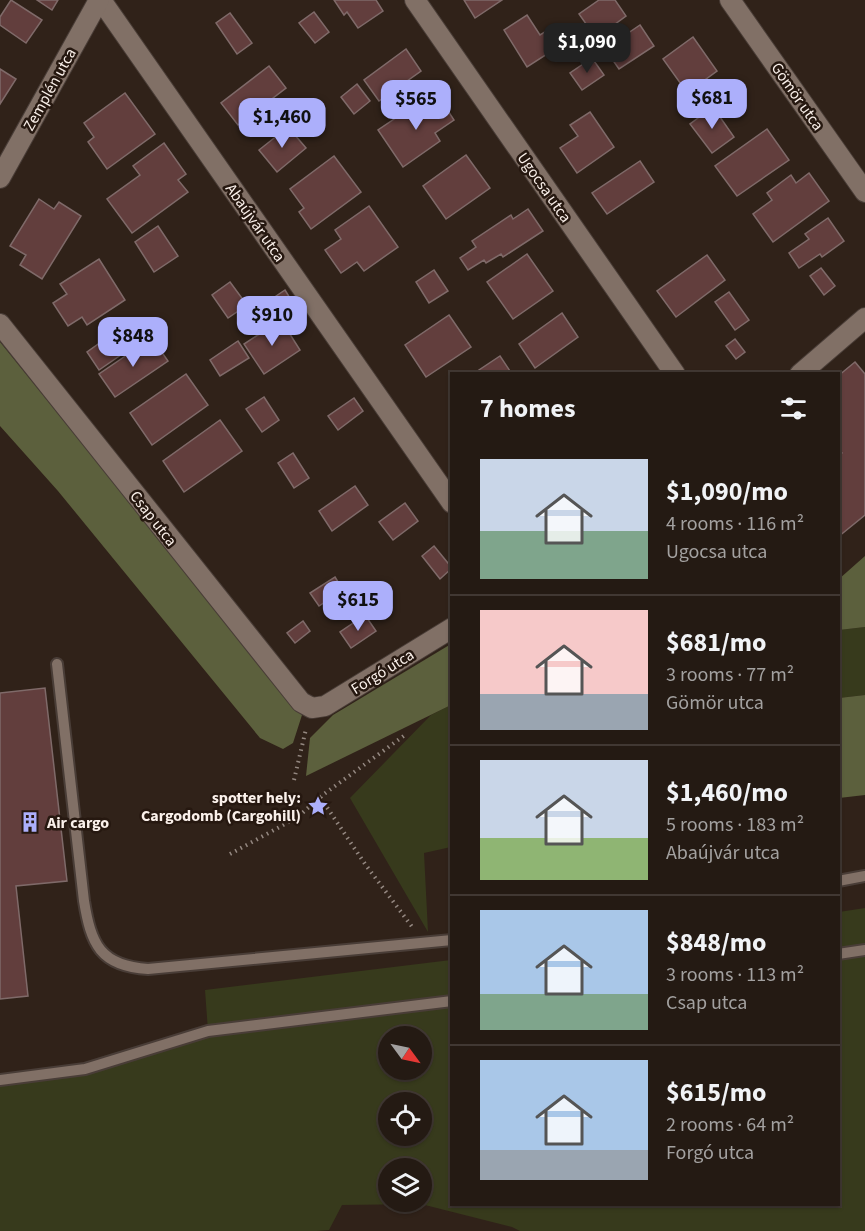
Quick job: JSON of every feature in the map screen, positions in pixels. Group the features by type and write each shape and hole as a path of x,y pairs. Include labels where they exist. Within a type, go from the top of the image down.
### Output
{"street":[{"name":"Zemplén utca","path":"0,178 100,0"},
{"name":"Abaújvár utca","path":"100,0 450,500"},
{"name":"Ugocsa utca","path":"415,0 674,372"},
{"name":"Gömör utca","path":"730,0 865,192"},
{"path":"802,372 865,318"},
{"name":"Csap utca","path":"0,324 301,702 312,708"},
{"name":"Forgó utca","path":"312,708 325,706 450,629"}],"lane":[{"path":"57,664 89,932 99,949 112,960 128,968 148,969 450,940"},
{"path":"840,881 865,876"},
{"path":"840,954 865,950"},
{"path":"0,1080 85,1069 208,1031 450,1001"}],"path":[{"path":"294,780 312,708"},
{"path":"230,854 298,817 320,797 405,735"},
{"path":"320,797 365,864 424,943"}],"green space":[{"path":"0,342 302,715 293,743 283,749 260,738 58,491 0,426"},
{"path":"865,556 865,627 840,630 840,578"},
{"path":"865,627 865,695 840,698 840,630"},
{"path":"450,645 450,705 306,776 310,738 333,715"},
{"path":"865,695 865,795 840,798 840,698"},
{"path":"450,706 450,847 424,853 428,932 350,798 431,715"},
{"path":"865,908 865,1231 520,1231 432,1207 432,1158 378,1158 378,1205 342,1205 329,1230 0,1231 0,1080 85,1069 208,1031 205,990 450,960 450,1206 840,1206 840,912"}],"building":[{"path":"11,0 42,20 26,43 0,25 0,17"},
{"path":"37,0 58,0 52,10"},
{"path":"334,0 376,0 383,11 358,28 347,12 344,15"},
{"path":"464,0 502,0 475,18"},
{"path":"599,0 615,0 626,16 596,38 579,14"},
{"path":"314,12 329,32 315,43 299,23"},
{"path":"230,13 252,43 237,54 216,23"},
{"path":"527,15 540,35 548,30 558,47 527,67 504,30"},
{"path":"640,25 654,46 619,69 605,49"},
{"path":"693,37 717,71 698,85 703,93 693,101 663,59"},
{"path":"406,49 421,71 379,101 364,80"},
{"path":"592,58 604,75 582,90 570,73"},
{"path":"269,66 286,88 238,125 221,103"},
{"path":"0,69 16,79 0,104"},
{"path":"357,84 370,101 354,114 341,97"},
{"path":"125,93 155,134 107,169 88,142 94,137 84,123"},
{"path":"439,97 454,120 435,133 440,141 403,167 378,130 415,105 419,110"},
{"path":"713,107 734,137 712,153 690,124"},
{"path":"590,112 614,147 577,173 560,148 578,136 570,125"},
{"path":"288,127 306,148 277,172 259,150"},
{"path":"767,129 789,160 737,196 715,166"},
{"path":"164,143 186,174 178,180 188,192 132,233 107,199 140,175 133,166"},
{"path":"466,155 490,188 446,219 423,186"},
{"path":"334,156 361,192 311,229 299,212 304,208 290,189"},
{"path":"640,161 654,182 607,214 592,193"},
{"path":"809,173 829,201 773,242 753,214 772,200 767,193 791,175 796,183"},
{"path":"39,199 54,209 59,202 81,216 42,279 20,265 26,255 10,246"},
{"path":"369,206 398,247 364,271 357,262 341,273 325,250 341,239 335,230"},
{"path":"528,209 543,231 503,257 501,254 486,263 484,260 468,270 460,258 476,247 472,241 511,215 513,219"},
{"path":"828,218 844,241 822,257 820,254 799,268 789,253 809,239 805,234"},
{"path":"158,226 178,256 154,272 135,242"},
{"path":"527,254 553,291 513,319 487,282"},
{"path":"707,255 725,280 676,317 657,291"},
{"path":"99,259 125,300 87,325 82,317 68,326 53,303 67,294 60,284"},
{"path":"821,268 835,286 824,295 810,276"},
{"path":"434,270 448,291 429,303 416,282"},
{"path":"230,282 247,305 228,318 212,295"},
{"path":"285,290 293,303 272,318 263,305"},
{"path":"729,292 749,320 735,330 715,302"},
{"path":"562,313 578,337 535,368 519,344"},
{"path":"449,315 471,347 426,377 405,345"},
{"path":"281,320 300,350 264,374 244,344"},
{"path":"128,323 141,341 99,370 87,352"},
{"path":"152,338 168,361 115,397 99,374"},
{"path":"735,339 745,352 736,359 726,346"},
{"path":"238,341 249,358 220,376 210,360"},
{"path":"500,356 511,372 476,372"},
{"path":"855,362 865,374 865,515 840,535 840,454 842,453 840,451 840,374"},
{"path":"186,374 208,405 152,445 130,413"},
{"path":"264,397 279,420 262,432 246,409"},
{"path":"354,398 363,411 338,430 328,416"},
{"path":"220,420 242,451 184,492 163,461"},
{"path":"293,453 309,478 294,488 278,463"},
{"path":"355,486 368,505 332,531 319,511"},
{"path":"405,503 418,521 393,540 379,522"},
{"path":"434,546 450,566 450,570 440,579 422,556"},
{"path":"335,577 343,590 319,606 310,593"},
{"path":"365,615 376,631 351,648 340,632"},
{"path":"303,621 310,631 295,643 287,633"},
{"name":"Air cargo","path":"45,688 67,881 16,886 28,996 0,999 0,693"}],"place":[{"name":"spotter hely: Cargodomb (Cargohill)","path":"318,806"},
{"name":"Air cargo","path":"30,822"}]}
